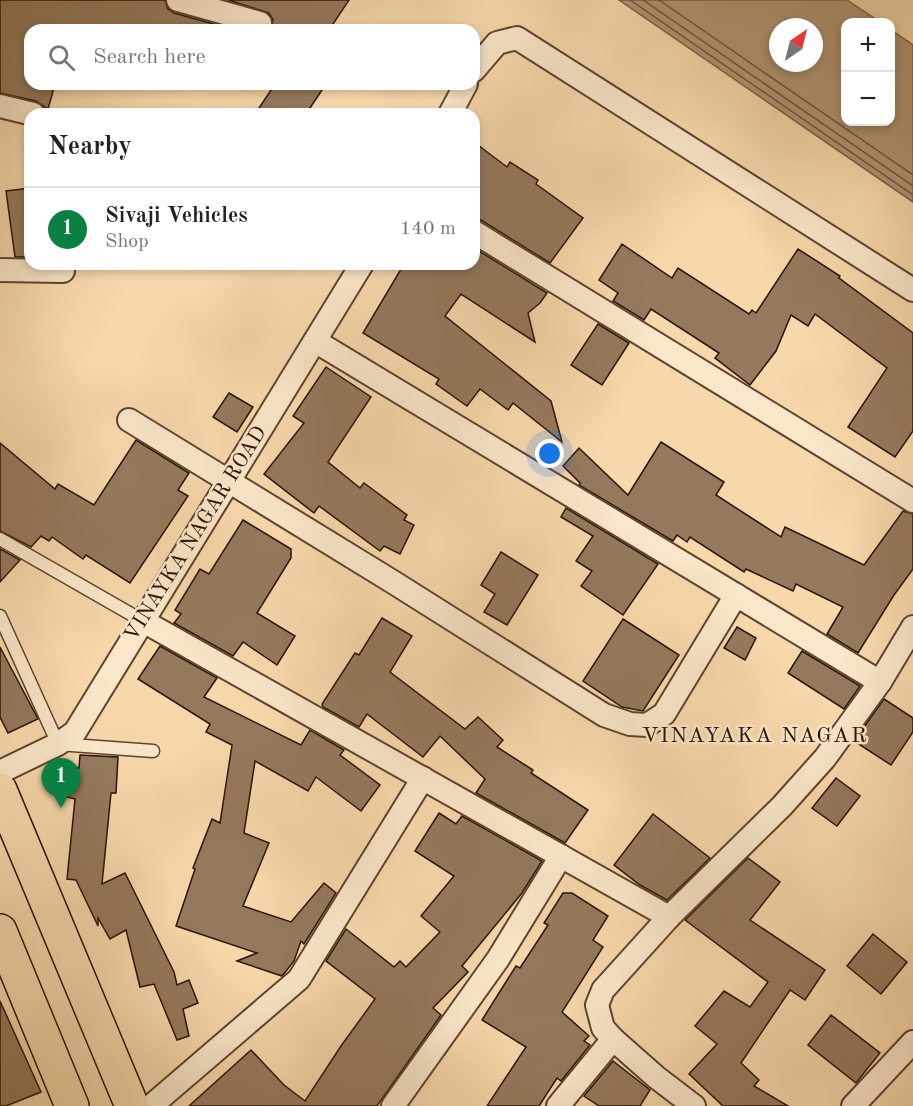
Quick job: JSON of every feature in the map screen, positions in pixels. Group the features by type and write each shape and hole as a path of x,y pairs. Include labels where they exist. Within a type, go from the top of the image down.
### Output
{"main road":[{"path":"0,790 132,1106"},
{"path":"0,931 72,1106"}],"street":[{"path":"178,0 260,23"},
{"path":"480,63 497,43 517,38 913,290"},
{"path":"453,108 463,90"},
{"path":"0,106 24,112"},
{"path":"480,236 913,501"},
{"path":"0,270 63,272"},
{"name":"VINAYKA NAGAR ROAD","path":"0,772 58,744 75,732 358,270"},
{"path":"315,341 880,682"},
{"path":"129,420 604,715 630,724 647,725 664,714 736,595"},
{"path":"143,621 669,917"},
{"path":"694,1106 656,1077 603,1028 597,1005 603,990 669,917 782,806 825,758 880,682 913,627"},
{"path":"151,1106 299,979 423,778"},
{"path":"393,1106 498,960 561,856"},
{"path":"558,1106 613,1039"},
{"path":"853,1106 913,1042"}],"lane":[{"path":"0,539 143,621"},
{"path":"0,616 58,744 153,751"}],"water":[{"path":"619,0 847,0 874,18 841,18 841,126 895,126 895,33 913,45 913,202"}],"building":[{"path":"0,0 165,0 168,9 174,13 213,24 24,24 24,90 53,90 48,108 36,101 0,93"},
{"path":"228,0 349,0 333,24 272,24 273,20 269,13"},
{"path":"271,90 322,90 310,108 259,108"},
{"path":"480,147 507,167 510,162 538,180 536,184 583,218 550,263 481,220"},
{"path":"24,189 24,257 15,257 6,191"},
{"path":"622,244 672,278 678,268 749,314 752,310 756,313 798,249 840,276 839,278 913,333 913,431 895,457 848,427 887,368 815,314 808,326 791,315 776,351 750,385 715,358 719,353 651,309 644,320 613,301 618,293 599,280"},
{"path":"480,252 547,293 540,303 528,313 535,342 461,294 445,316 551,401 562,442 513,403 508,410 480,389 467,406 436,384 439,379 363,333 400,270 480,270"},
{"path":"598,324 629,343 602,385 571,365"},
{"path":"326,367 371,397 328,462 360,488 364,483 407,515 404,520 414,525 400,554 384,546 380,551 319,506 314,513 264,474 304,423 293,416"},
{"path":"229,393 253,407 237,432 213,417"},
{"path":"136,440 189,473 178,490 188,496 130,583 86,555 83,559 52,537 49,541 41,536 31,547 0,531 0,443 55,489 58,484 94,505"},
{"path":"661,442 724,482 716,495 781,537 785,527 864,565 903,511 913,514 913,569 858,653 827,634 843,607 796,584 793,591 746,569 744,572 690,537 687,542 677,535 673,541 579,485 580,483 563,466 579,448 628,495"},
{"path":"566,508 658,564 623,615 581,586 592,571 576,561 593,536 561,517"},
{"path":"243,520 291,549 291,558 257,613 295,636 277,665 243,642 233,656 174,623 181,614 175,610 200,569 209,574"},
{"path":"0,549 20,560 0,582"},
{"path":"501,552 538,575 507,625 484,612 495,594 481,585"},
{"path":"382,618 412,636 390,672 465,729 478,717 503,740 497,747 533,770 531,773 588,810 565,843 476,793 485,779 440,736 423,757 367,714 359,727 323,707 322,704 355,653 359,655"},
{"path":"623,619 679,655 643,711 622,707 583,681"},
{"path":"737,627 756,638 745,660 724,648"},
{"path":"160,646 217,678 204,697 301,745 310,730 344,750 340,755 380,785 361,811 316,777 308,791 255,761 244,833 269,843 243,906 291,922 324,883 336,893 304,944 301,941 294,961 282,976 237,961 257,953 176,926 195,869 193,868 212,819 220,823 232,745 206,732 210,724 138,679"},
{"path":"0,647 38,719 8,733 0,717"},
{"path":"802,651 860,686 844,709 788,673"},
{"path":"884,699 913,718 913,732 891,765 854,741"},
{"path":"80,755 118,757 116,793 111,793 102,884 125,873 174,972 177,985 189,980 198,1003 183,1009 189,1036 177,1040 154,984 140,987 126,930 110,939 98,918 98,926 76,880 67,879 75,799 52,793 60,763 79,768"},
{"path":"836,778 860,796 837,826 812,808"},
{"path":"439,813 456,824 462,816 542,861 522,893 462,966 468,972 433,1008 441,1015 377,1106 189,1106 251,1050 284,1085 305,1101 375,999 326,961 346,929 394,967 400,961 406,967 440,932 421,916 454,876 415,851"},
{"path":"653,814 710,858 667,900 640,885 614,865"},
{"path":"748,858 780,882 750,920 825,970 805,1000 790,990 741,1063 759,1080 754,1086 788,1106 723,1106 689,1074 717,1044 695,1026 724,991 750,1007 768,982 685,920"},
{"path":"563,893 572,893 608,916 593,940 603,947 562,1012 589,1036 584,1041 590,1045 561,1081 557,1078 539,1106 487,1106 526,1047 482,1020 516,966 520,968 548,925 544,923"},
{"path":"873,934 907,962 881,994 847,966"},
{"path":"0,1001 41,1092 6,1106 0,1106"},
{"path":"831,1015 880,1053 856,1083 808,1045"},
{"path":"613,1061 650,1090 640,1106 599,1106 584,1096"}],"place":[{"name":"Sivaji Vehicles","path":"61,808"}],"district":[{"name":"VINAYAKA NAGAR","path":"755,736"}]}
